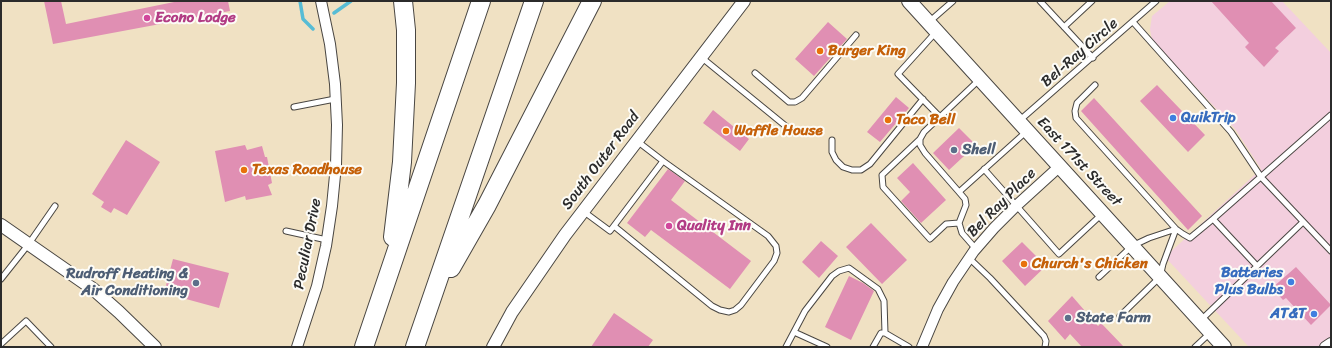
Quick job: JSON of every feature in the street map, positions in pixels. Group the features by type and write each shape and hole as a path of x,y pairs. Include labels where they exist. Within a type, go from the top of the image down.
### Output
{"highway":[{"path":"388,276 402,162 406,83 406,30 403,1"},
{"path":"364,347 481,1"},
{"path":"415,347 534,1"},
{"path":"430,304 488,205 592,1"}],"main road":[{"name":"East 171st Street","path":"908,1 1224,347"}],"street":[{"name":"Peculiar Drive","path":"297,347 316,286 327,240 336,165 337,125 330,44 321,1"},
{"name":"South Outer Road","path":"493,347 512,312 565,235 744,1"},
{"name":"Bel Ray Place","path":"922,347 938,309 953,282 969,258 994,228 1060,166"},
{"path":"1,225 92,289 120,312 150,345"},
{"path":"1325,347 1331,343"}],"lane":[{"path":"940,117 898,74 953,1"},
{"path":"1040,1 1093,58"},
{"path":"1064,27 1092,1"},
{"name":"Bel-Ray Circle","path":"959,192 984,169 1023,126 1093,58 1156,1"},
{"path":"1133,22 1232,132 1261,177 1331,251"},
{"path":"755,73 789,102 795,102 802,98 856,35"},
{"path":"701,57 793,132"},
{"path":"959,223 946,224 930,239 883,187 882,175 920,139 924,132 980,80"},
{"path":"1095,85 1077,103 1075,111 1076,118 1176,229 1190,238 1331,115"},
{"path":"294,107 335,99"},
{"path":"832,140 832,152 836,160 843,167 852,170 861,170 870,164 923,99"},
{"path":"920,139 920,146 925,153 965,199 966,205 959,223 962,233 976,249"},
{"path":"614,226 712,306 729,312 735,310 741,305 774,261 777,254 776,246 768,236 637,141"},
{"path":"583,211 610,231 663,161"},
{"path":"984,169 1059,254 1103,213"},
{"path":"1,279 28,245 55,206"},
{"path":"1213,219 1257,266"},
{"path":"1200,321 1303,222"},
{"path":"1099,277 1132,246 1149,238 1176,229"},
{"path":"1120,316 1160,277 1163,264 1176,229"},
{"path":"286,230 327,240"},
{"path":"969,258 995,283 1044,336 1046,341 1045,347"},
{"path":"786,347 805,311 832,276 839,271 849,268 878,290 882,295 884,305 885,333"},
{"path":"1,344 26,321 51,347"},
{"path":"794,332 827,347"},
{"path":"1195,347 1210,332"},
{"path":"873,347 881,333 885,333 909,347"}],"shaded area":[{"path":"1170,1 1282,1 1331,53 1331,337 1318,347 1249,347 1165,257 1261,169 1235,129 1152,40 1150,29 1152,16"}],"building":[{"name":"Econo Lodge","path":"44,1 61,1 66,24 179,1 228,1 230,11 53,44"},
{"path":"1211,1 1271,1 1296,28 1275,48 1279,51 1264,67 1245,47 1249,43"},
{"path":"828,22 847,39 814,76 795,59"},
{"name":"QuikTrip","path":"1157,85 1205,135 1188,152 1140,101"},
{"name":"Taco Bell","path":"896,97 909,108 880,142 867,132"},
{"name":"QuikTrip","path":"1094,98 1202,216 1188,230 1081,111"},
{"name":"Waffle House","path":"713,110 749,139 740,151 703,123"},
{"path":"959,128 976,145 949,170 933,153"},
{"path":"126,140 160,162 127,215 114,208 111,213 101,207 104,202 92,194"},
{"name":"Texas Roadhouse","path":"245,145 247,150 262,146 265,157 267,157 272,183 268,185 272,195 246,200 245,196 225,202 215,151"},
{"path":"913,163 946,200 921,223 901,201 910,192 897,178"},
{"name":"Quality Inn","path":"668,169 685,181 671,200 751,261 730,289 651,230 645,237 627,223"},
{"path":"871,223 907,260 882,284 846,247"},
{"path":"821,241 838,256 819,278 802,262"},
{"name":"Church's Chicken","path":"1022,242 1046,266 1025,286 1002,261"},
{"name":"Rudroff Heating & Air Conditioning","path":"173,259 229,273 219,308 164,293"},
{"path":"1296,267 1331,305 1311,325 1286,298 1283,300 1272,288"},
{"path":"849,276 863,283 874,291 851,340 825,327"},
{"path":"1072,296 1098,326 1101,323 1124,347 1082,347 1070,334 1065,340 1048,321"},
{"path":"614,313 653,340 648,347 591,347"}],"waterway":[{"path":"300,1 303,19 313,29"},
{"path":"334,13 351,1"}],"place":[{"name":"Econo Lodge","path":"147,18"},
{"name":"Burger King","path":"820,51"},
{"name":"QuikTrip","path":"1173,118"},
{"name":"Taco Bell","path":"888,120"},
{"name":"Waffle House","path":"726,131"},
{"name":"Shell","path":"954,150"},
{"name":"Texas Roadhouse","path":"244,170"},
{"name":"Quality Inn","path":"669,226"},
{"name":"Church's Chicken","path":"1024,264"},
{"name":"Batteries Plus Bulbs","path":"1291,282"},
{"name":"Rudroff Heating & Air Conditioning","path":"196,283"},
{"name":"AT&T","path":"1314,314"},
{"name":"State Farm","path":"1068,318"}]}
